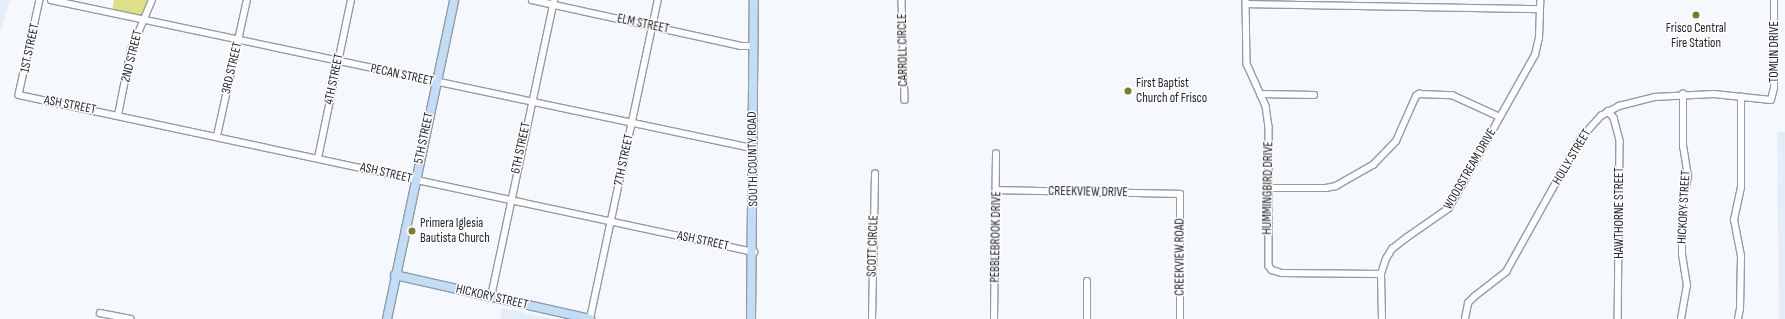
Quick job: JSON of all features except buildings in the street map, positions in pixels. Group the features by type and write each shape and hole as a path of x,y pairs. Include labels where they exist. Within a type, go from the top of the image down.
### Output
{"street":[{"name":"1ST STREET","path":"19,95 40,0"},
{"name":"PECAN STREET","path":"51,0 338,62 752,148"},
{"name":"2ND STREET","path":"118,115 131,50 142,20 148,14 152,0"},
{"name":"3RD STREET","path":"217,136 248,0"},
{"name":"4TH STREET","path":"318,158 351,0"},
{"name":"5TH STREET","path":"387,319 395,275 454,0"},
{"name":"ELM STREET","path":"532,0 553,2 741,46 754,46"},
{"name":"7TH STREET","path":"590,319 658,0"},
{"name":"SOUTH COUNTY ROAD","path":"752,319 754,252 752,148 754,0"},
{"name":"CARROLL CIRCLE","path":"902,0 905,100"},
{"name":"WOODSTREAM DRIVE","path":"1382,319 1381,274 1386,259 1392,249 1449,208 1535,55 1539,38 1540,0"},
{"name":"TOMLIN DRIVE","path":"1768,100 1772,97 1774,88 1774,0"},
{"name":"6TH STREET","path":"491,297 530,102 553,2"},
{"path":"1246,2 1540,10"},
{"name":"HUMMINGBIRD DRIVE","path":"1246,2 1247,64 1266,106 1269,128 1268,262 1272,270 1282,273 1381,274"},
{"path":"1260,94 1314,95"},
{"path":"1268,188 1326,188 1336,186 1372,165 1396,141 1416,96 1419,94 1452,95 1500,117"},
{"name":"HOLLY STREET","path":"1465,319 1468,304 1474,297 1506,272 1581,138 1596,120 1608,111 1645,99 1683,94 1768,100"},
{"name":"HICKORY STREET","path":"1681,319 1687,286 1682,255 1682,203 1688,177 1683,148 1683,94"},
{"name":"ASH STREET","path":"19,95 217,136 415,180 754,252"},
{"path":"1738,319 1740,309 1741,256 1734,220 1741,188 1741,97"},
{"name":"HAWTHORNE STREET","path":"1608,111 1614,118 1620,140 1618,319"},
{"name":"PEBBLEBROOK DRIVE","path":"994,319 996,154"},
{"name":"SCOTT CIRCLE","path":"872,319 875,174"},
{"name":"CREEKVIEW DRIVE","path":"996,190 1180,194"},
{"name":"CREEKVIEW ROAD","path":"1180,194 1180,319"},
{"name":"HICKORY STREET","path":"395,275 590,319"},
{"path":"1087,282 1087,319"},
{"path":"100,313 130,319"}],"shaded area":[{"path":"0,0 10,0 0,33"},
{"path":"114,0 147,0 144,16 112,11"},
{"path":"1777,132 1785,132 1785,319 1779,319"},
{"path":"502,308 554,319 500,319"}],"place":[{"name":"Frisco Central Fire Station","path":"1696,15"},
{"name":"First Baptist Church of Frisco","path":"1128,91"},
{"name":"Primera Iglesia Bautista Church","path":"412,231"}]}
